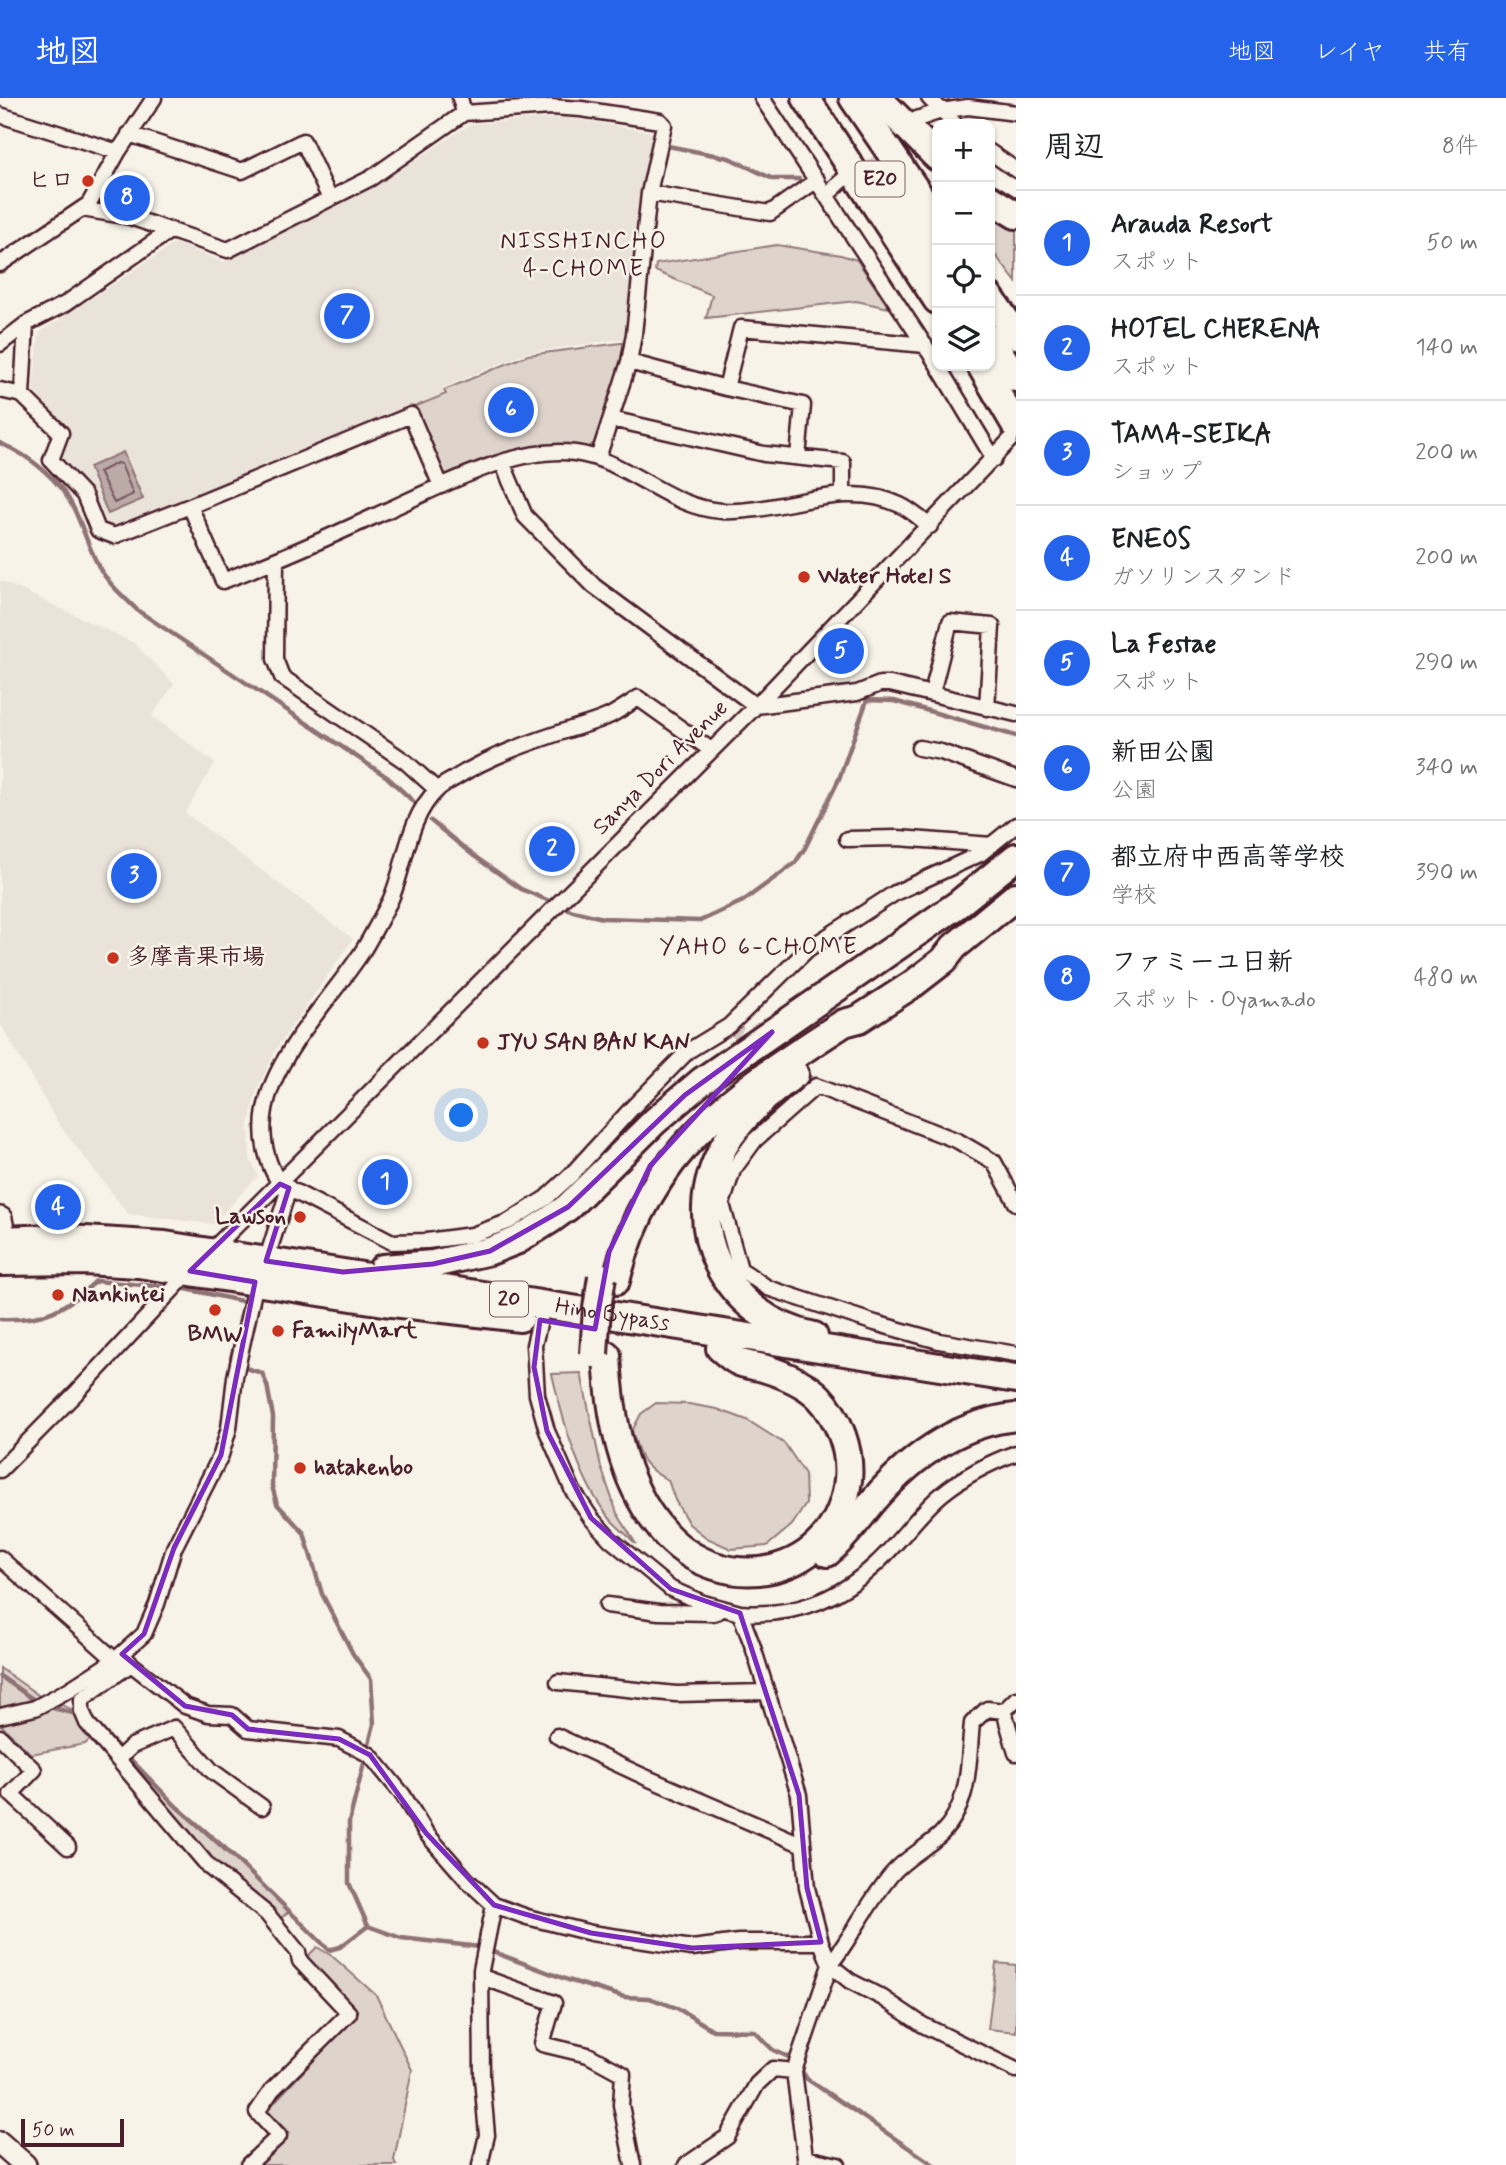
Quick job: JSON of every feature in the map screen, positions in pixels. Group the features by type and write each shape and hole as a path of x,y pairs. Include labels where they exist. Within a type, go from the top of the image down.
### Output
{"highway":[{"path":"806,98 932,291"},
{"name":"E20","path":"822,98 932,254"},
{"name":"E20","path":"853,98 932,214"},
{"path":"878,98 932,152"},
{"path":"995,202 1016,215"},
{"path":"995,304 1016,335"},
{"path":"995,346 1016,379"},
{"path":"983,371 1013,433"},
{"path":"343,1272 454,1260 490,1251 518,1240 568,1207 655,1121 702,1081 957,905 1016,857"},
{"path":"957,905 1003,884 1016,874"},
{"path":"720,1349 739,1363 775,1371 790,1378 819,1397 838,1424 848,1457 849,1475 844,1501 827,1533 796,1559 773,1569 740,1572 713,1567 686,1553 659,1527 637,1489 619,1442 601,1354 597,1308 649,1195 664,1171 696,1133 755,1082 844,1023 859,1019 944,960 954,947 1016,896"},
{"path":"944,960 963,956 1016,914"},
{"path":"843,1352 816,1336 790,1328 763,1315 735,1291 718,1267 711,1249 706,1231 706,1203 717,1160 743,1119 781,1084 852,1033 859,1019"},
{"path":"609,1279 617,1229 650,1166 684,1125 720,1092 772,1032"},
{"name":"Hino Bypass","path":"1,1242 113,1240 211,1252 261,1271 384,1302 540,1320 1016,1396"},
{"name":"Hino Bypass","path":"1,1242 84,1261 190,1271 343,1272 1016,1379"},
{"path":"601,1354 595,1383 600,1420 612,1464 632,1509 653,1540 680,1566 697,1576 731,1585 769,1583 787,1579 803,1571 838,1545 893,1478 928,1449 965,1430 1016,1417"}],"main road":[{"path":"0,2143 25,2165"}],"street":[{"path":"0,264 89,204 129,134 154,98"},
{"path":"460,98 464,113"},
{"path":"762,98 932,356"},
{"path":"929,98 950,119"},
{"path":"82,209 130,217 228,250 371,178 464,113 551,107 660,121 664,125 649,193 629,362 597,458"},
{"path":"921,123 941,111 968,107 1016,113"},
{"path":"0,115 118,152"},
{"path":"129,134 242,171 303,141 330,199"},
{"path":"995,155 1016,170"},
{"path":"827,195 849,178"},
{"path":"649,193 770,213 817,180"},
{"path":"0,346 26,324 65,304 171,230"},
{"path":"22,395 26,324"},
{"path":"726,388 741,328 925,345"},
{"path":"0,346 23,352"},
{"path":"629,362 803,405 798,457"},
{"path":"942,371 994,459"},
{"path":"0,390 22,395 61,433 51,460 84,495 98,530 114,536 411,415 441,486"},
{"path":"611,419 764,454 843,462 843,495"},
{"name":"Sanya Dori Avenue","path":"0,1470 190,1271 285,1186 415,1045 756,706 994,459 1013,433"},
{"path":"190,506 223,580 276,560 441,486 502,462 551,451 597,458 614,464 684,502 720,511 843,495 867,495 903,506 930,526"},
{"path":"502,462 525,516 594,586 756,706 857,693 880,684 932,693 1016,714"},
{"path":"276,560 275,659 282,677 406,762 436,790"},
{"path":"932,693 950,622 992,626 987,708"},
{"path":"711,750 638,698 610,716 532,742 474,766 436,790 418,818 391,898 362,952 277,1072 262,1124 265,1150 271,1169 285,1186 392,1242 462,1237 508,1222 546,1198 688,1051 729,1026 807,949 895,893 980,854 1016,825"},
{"path":"919,748 941,752 1016,779"},
{"path":"847,839 898,838 992,845"},
{"path":"1016,1203 994,1162 958,1141 816,1086 755,1140 733,1170 722,1204 740,1269 768,1288 939,1341 1016,1354"},
{"path":"248,2165 279,2136 257,2112 272,2090 349,2013 300,1961 298,1952 267,1914 209,1867 122,1755 84,1717 82,1699 144,1634 157,1604 171,1555 221,1455 229,1428 235,1377 285,1186"},
{"path":"540,1320 534,1345 537,1395 547,1431 571,1487 591,1518 610,1539 650,1574 686,1597 740,1613 766,1615 789,1612 832,1596 876,1565 940,1495 968,1475 1016,1454"},
{"path":"0,1559 185,1706 208,1714 232,1715 248,1729 339,1739 370,1755 403,1794 426,1833 467,1880 494,1905 527,1917 591,1933 681,1947 739,1942 821,1942"},
{"path":"607,1605 659,1612 713,1613 723,1608"},
{"path":"740,1613 799,1795 807,1888 830,1965 850,1981 883,1998 923,2025 1016,2070"},
{"path":"0,1716 41,1704 123,1659"},
{"path":"558,1682 676,1693 766,1692"},
{"path":"1004,1711 1016,1699"},
{"path":"838,2165 805,2161 794,2071 830,1965 891,1875 940,1835 957,1815 965,1794 972,1723 987,1709 1004,1711"},
{"path":"1004,1711 1016,1753"},
{"path":"122,1755 174,1728 212,1771 261,1807"},
{"path":"557,1736 803,1845"},
{"path":"0,1738 34,1770 10,1794 68,1847"},
{"path":"480,2165 487,2135 482,2078 483,1956 494,1905"},
{"path":"482,1977 554,2003 542,2044 588,2055 623,2074 621,2105 633,2165"},
{"path":"687,2165 727,2137 757,2084 773,2069 794,2071"}],"highlighted area":[{"path":"772,1032 650,1166 609,1252 595,1329 540,1320 534,1367 547,1431 591,1518 671,1589 740,1613 799,1795 807,1888 821,1942 692,1948 591,1933 494,1905 426,1833 370,1755 339,1739 248,1729 232,1715 185,1706 122,1654 144,1634 174,1548 221,1455 255,1282 190,1271 280,1184 289,1188 266,1261 343,1272 433,1264 490,1251 568,1207 685,1095"}],"shaded area":[{"path":"564,117 652,132 639,200 625,338 526,353 442,388 444,393 116,531 104,527 90,491 61,462 59,452 68,431 33,390 39,333 175,243 224,262 388,178 470,124"},
{"path":"995,214 1016,225 1016,282 995,255"},
{"path":"777,245 857,260 889,308 856,301 706,318 712,295 655,271 656,264"},
{"path":"629,342 597,441 587,448 545,446 453,480 444,476 414,407 446,394 444,390 528,355"},
{"path":"0,580 134,643 174,684 152,716 215,763 185,813 353,939 276,1049 257,1090 249,1125 250,1158 258,1176 213,1224 128,1214 58,1123 0,1023"},
{"path":"581,1373 601,1467 617,1513 636,1544 601,1506 582,1471 567,1432 552,1374"},
{"path":"656,1403 689,1404 717,1409 747,1420 785,1444 805,1474 806,1504 792,1525 767,1546 731,1549 707,1538 689,1524 675,1500 668,1480 643,1461 632,1431 641,1414"},
{"path":"0,1668 41,1697 74,1710 93,1737 85,1744 31,1754 0,1724"},
{"path":"143,1772 289,1911 275,1924 233,1888 136,1778"},
{"path":"317,1947 332,1956 376,1995 412,2070 394,2160 396,2165 255,2165 289,2133 267,2110 356,2016 304,1960"},
{"path":"996,1963 1016,1965 1016,2032 988,2029"}],"water":[{"path":"123,452 143,499 108,514 89,467"}],"waterway":[{"path":"668,146 729,158 773,179 799,179"},
{"path":"0,443 44,470 62,489 75,511 102,572 137,610 387,777 415,803"},
{"path":"431,821 521,889 573,911 603,918 700,921 743,901 795,863 839,779 867,700 894,701 1016,736"},
{"path":"0,1319 29,1318 52,1312 96,1281 166,1287"},
{"path":"186,1289 246,1302 245,1306"},
{"path":"231,1358 239,1328"},
{"path":"242,1367 262,1373 267,1385 273,1417 272,1486 277,1504 304,1533 322,1594 353,1654 371,1679 374,1724 349,1822 349,1883 368,1926 401,1938 480,1947 568,1980 624,1997 649,1998 677,2008 713,2030 754,2031 773,2050 795,2060"},
{"path":"0,1676 37,1702"},
{"path":"45,1706 81,1715"},
{"path":"99,1727 177,1807 226,1849 329,1950 340,1947 368,1926"},
{"path":"800,2068 807,2079 934,2165"}],"tunnel":[{"path":"853,180 919,132"},
{"path":"729,1026 816,1086"}],"place":[{"name":"ヒロ","path":"88,181"},
{"name":"ファミーユ日新","path":"127,198"},
{"name":"都立府中西高等学校","path":"347,316"},
{"name":"新田公園","path":"511,410"},
{"name":"Water Hotel S","path":"804,577"},
{"name":"La Festae","path":"841,651"},
{"name":"HOTEL CHERENA","path":"552,849"},
{"name":"TAMA-SEIKA","path":"134,876"},
{"name":"多摩青果市場","path":"113,958"},
{"name":"JYU SAN BAN KAN","path":"483,1043"},
{"name":"Arauda Resort","path":"385,1182"},
{"name":"ENEOS","path":"58,1207"},
{"name":"Lawson","path":"300,1217"},
{"name":"Nankintei","path":"58,1295"},
{"name":"BMW","path":"215,1310"},
{"name":"FamilyMart","path":"278,1331"},
{"name":"hatakenbo","path":"300,1468"}],"district":[{"name":"NISSHINCHO 4-CHOME","path":"584,255"},
{"name":"YAHO 6-CHOME","path":"759,947"}]}
